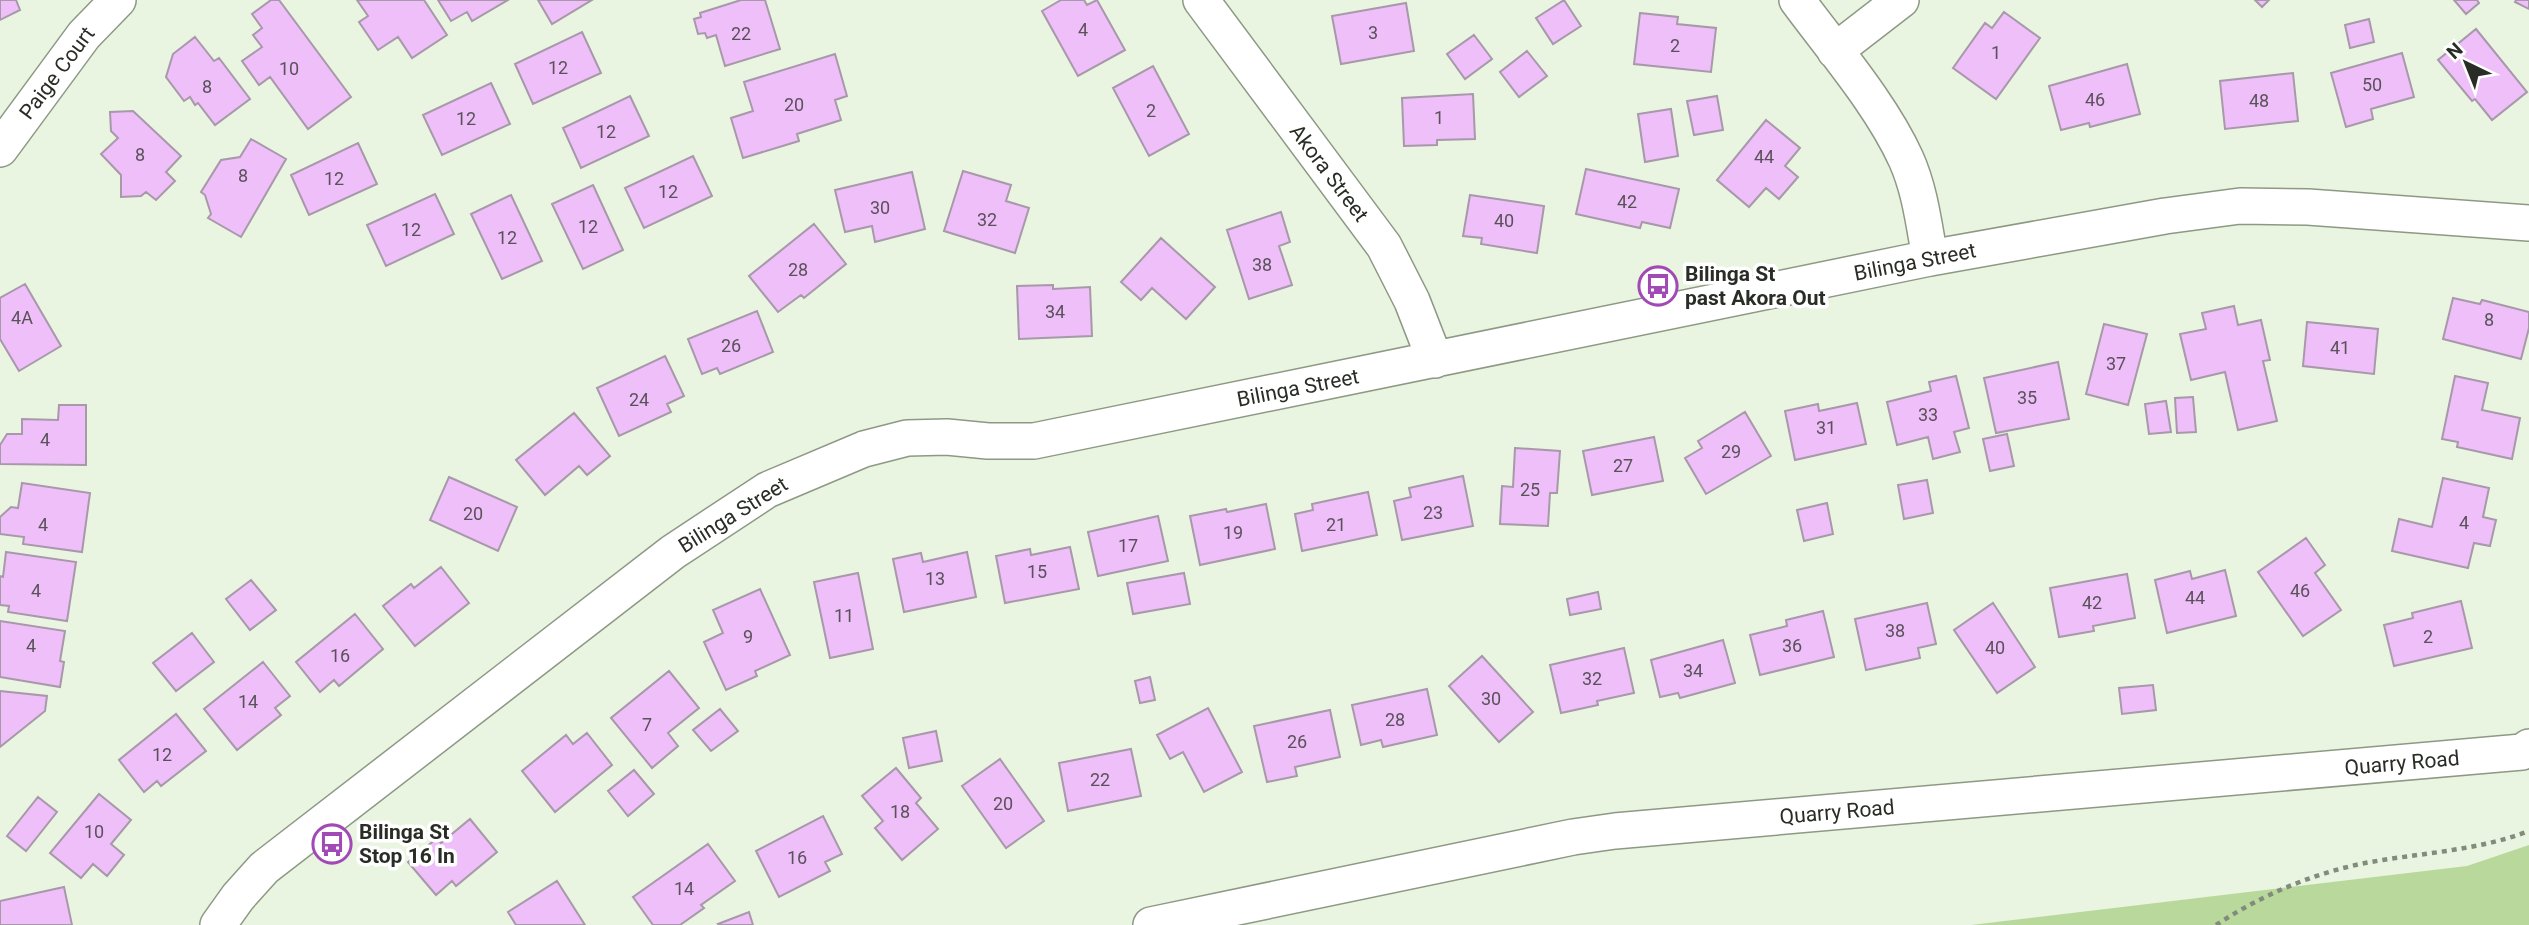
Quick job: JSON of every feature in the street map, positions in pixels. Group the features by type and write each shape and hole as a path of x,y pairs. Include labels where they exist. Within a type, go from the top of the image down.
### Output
{"street":[{"name":"Paige Court","path":"0,149 84,35 118,0"},
{"name":"Akora Street","path":"1201,0 1384,246 1412,301 1435,360"},
{"path":"1797,0 1889,127 1907,161 1919,198 1930,258"},
{"path":"1835,51 1901,0"},
{"name":"Bilinga Street","path":"218,925 237,897 264,868 673,552 767,489 864,449 906,438 1034,440 1930,258 2165,216 2240,206 2308,207 2529,223"},
{"name":"Quarry Road","path":"1151,925 1615,831 2522,752 2529,747"}],"path":[{"path":"2216,925 2249,903 2320,874 2366,863 2456,849 2529,831"}],"green space":[{"path":"2529,845 2529,925 1971,925 2467,866"}],"building":[{"path":"0,0 16,0 20,10 0,20"},
{"path":"271,0 279,0 351,97 308,129 270,77 259,85 242,61 262,47 253,35 262,28 252,14"},
{"path":"357,0 424,0 447,35 412,58 398,37 378,50 359,22 368,16"},
{"path":"438,0 508,0 472,21 467,12 451,21"},
{"path":"538,0 592,0 552,24"},
{"path":"741,0 765,0 780,49 725,66 716,35 707,38 705,33 698,34 694,19 701,17 700,13"},
{"path":"1061,0 1084,0 1087,5 1097,0 1125,50 1078,76 1042,11"},
{"path":"1564,0 1581,26 1553,44 1536,18"},
{"path":"2255,0 2269,0 2262,7"},
{"path":"2454,0 2477,0 2479,3 2466,14"},
{"path":"2529,0 2529,9 2515,2"},
{"path":"1406,3 1414,51 1341,64 1332,16"},
{"path":"2004,12 2040,38 1996,99 1953,68 1985,23 1992,28"},
{"path":"1640,13 1678,17 1677,24 1716,28 1711,72 1634,64"},
{"path":"2369,19 2374,42 2350,48 2345,25"},
{"path":"2476,29 2527,92 2492,120 2475,99 2472,101 2438,60"},
{"path":"582,32 601,73 533,104 515,64"},
{"path":"1474,35 1492,59 1465,79 1447,54"},
{"path":"195,37 214,61 219,58 250,99 215,125 198,103 195,105 190,97 184,101 166,77 173,54"},
{"path":"1527,51 1547,76 1519,97 1500,72"},
{"path":"2402,53 2414,97 2371,109 2373,119 2346,127 2331,73"},
{"path":"835,54 847,96 835,100 841,120 797,134 799,141 743,158 731,118 753,111 744,82"},
{"path":"2127,64 2140,114 2090,127 2089,123 2061,130 2049,86"},
{"path":"1153,66 1189,134 1149,156 1113,88"},
{"path":"2293,73 2298,121 2225,129 2220,81"},
{"path":"491,83 510,124 442,155 423,115"},
{"path":"1473,94 1475,139 1437,140 1437,145 1404,146 1402,98"},
{"path":"630,96 649,136 581,168 563,128"},
{"path":"1717,96 1723,130 1694,135 1687,101"},
{"path":"1671,109 1678,156 1645,162 1638,114"},
{"path":"133,111 181,156 166,172 175,181 156,200 146,192 141,196 121,197 121,175 101,154 118,138 111,131 110,112"},
{"path":"1766,120 1800,148 1785,166 1798,177 1779,199 1766,188 1749,207 1717,180"},
{"path":"251,139 286,159 241,237 208,218 211,214 205,195 201,192 221,160 240,157"},
{"path":"358,143 377,184 309,215 291,175"},
{"path":"693,156 712,196 644,228 625,188"},
{"path":"1586,169 1679,189 1670,228 1642,222 1640,228 1576,214"},
{"path":"963,171 1011,185 1006,201 1029,208 1015,253 944,231"},
{"path":"912,172 925,229 875,242 872,226 845,232 835,190"},
{"path":"593,185 623,250 583,269 552,204"},
{"path":"435,194 454,234 386,266 367,225"},
{"path":"511,195 542,261 502,279 471,214"},
{"path":"1470,195 1544,206 1537,253 1481,244 1482,238 1463,236"},
{"path":"1281,212 1290,242 1279,246 1292,285 1249,299 1227,230"},
{"path":"814,224 846,264 804,298 801,295 778,312 749,276"},
{"path":"1161,238 1215,287 1186,319 1152,288 1141,300 1121,282"},
{"path":"25,284 61,346 19,371 0,339 0,298"},
{"path":"1053,285 1053,289 1090,287 1092,336 1019,339 1017,286"},
{"path":"2453,298 2480,304 2482,300 2529,312 2529,328 2521,359 2443,339"},
{"path":"2234,306 2238,325 2261,320 2270,360 2263,361 2277,421 2238,430 2225,372 2191,380 2180,334 2206,329 2202,313"},
{"path":"757,311 773,352 720,374 717,368 702,374 688,339"},
{"path":"2307,322 2378,329 2374,374 2303,366"},
{"path":"2104,324 2147,334 2128,405 2086,394"},
{"path":"665,356 684,396 667,404 671,412 619,436 597,388"},
{"path":"2058,362 2069,419 1996,433 1984,378"},
{"path":"1956,376 1969,428 1954,432 1960,452 1933,459 1928,437 1897,445 1887,402 1931,391 1929,382"},
{"path":"2455,376 2488,383 2482,410 2520,418 2512,459 2457,447 2458,442 2442,439"},
{"path":"2193,397 2196,432 2177,433 2175,398"},
{"path":"2166,401 2171,432 2149,434 2145,404"},
{"path":"1857,403 1866,444 1795,460 1785,411 1818,404 1819,411"},
{"path":"59,405 86,405 86,465 0,464 0,445 7,434 22,434 22,419 58,420"},
{"path":"1745,412 1771,456 1706,494 1685,458 1702,448 1698,441"},
{"path":"574,413 610,456 587,475 579,466 545,495 516,460"},
{"path":"2007,434 2014,466 1990,471 1983,439"},
{"path":"1654,437 1663,481 1592,495 1583,451"},
{"path":"1515,448 1560,451 1557,493 1550,493 1548,526 1500,524 1502,486 1513,487"},
{"path":"1463,476 1473,526 1402,540 1394,501 1411,497 1409,488"},
{"path":"449,477 517,507 498,551 430,520"},
{"path":"2443,478 2489,488 2483,517 2496,520 2490,546 2474,543 2468,568 2392,551 2399,519 2432,527"},
{"path":"1927,480 1933,513 1904,519 1898,485"},
{"path":"22,483 90,493 82,552 23,544 24,537 0,534 0,517 11,507 18,508"},
{"path":"1368,492 1377,535 1302,551 1295,514 1313,510 1312,504"},
{"path":"1827,503 1833,534 1804,541 1797,510"},
{"path":"1266,504 1275,549 1200,565 1190,516"},
{"path":"1158,516 1168,561 1098,576 1088,532"},
{"path":"2306,538 2325,565 2315,573 2341,610 2303,636 2258,572"},
{"path":"1070,547 1079,589 1005,603 996,556 1030,549 1031,555"},
{"path":"6,552 76,562 67,621 8,612 9,606 0,605 0,576 3,577"},
{"path":"967,552 976,597 904,612 893,559 921,553 923,562"},
{"path":"441,567 469,603 415,646 383,606 411,584 414,588"},
{"path":"2225,570 2236,616 2167,633 2155,580 2190,571 2192,579"},
{"path":"858,573 873,649 830,658 814,582"},
{"path":"1184,573 1190,604 1133,614 1127,583"},
{"path":"2127,574 2135,618 2093,626 2094,631 2059,637 2050,588"},
{"path":"251,580 276,610 250,630 226,599"},
{"path":"760,589 790,655 755,671 757,676 726,690 704,642 723,633 713,610"},
{"path":"1598,592 1601,609 1570,615 1567,599"},
{"path":"2461,601 2472,648 2394,666 2384,625 2413,618 2412,613"},
{"path":"1927,603 1936,644 1918,648 1920,658 1866,670 1855,619"},
{"path":"1993,603 2035,667 1997,693 1954,630"},
{"path":"1823,611 1834,657 1760,675 1750,635 1787,626 1786,620"},
{"path":"355,614 383,649 339,686 334,680 320,692 296,662"},
{"path":"0,621 65,631 60,661 64,662 60,687 0,677"},
{"path":"192,633 214,662 176,691 153,663"},
{"path":"1723,640 1735,683 1680,698 1678,693 1660,697 1651,660"},
{"path":"1624,648 1634,693 1561,713 1550,665"},
{"path":"1482,656 1533,712 1499,742 1449,686"},
{"path":"263,662 290,696 275,708 281,715 237,750 204,709"},
{"path":"669,671 699,708 668,733 678,746 652,768 611,718"},
{"path":"1150,677 1155,700 1140,703 1135,681"},
{"path":"2153,685 2156,710 2122,714 2119,688"},
{"path":"1427,689 1437,735 1383,747 1381,740 1361,745 1352,705"},
{"path":"0,691 47,696 45,711 0,747"},
{"path":"1208,708 1242,772 1204,792 1183,752 1170,759 1157,735"},
{"path":"720,709 738,731 711,751 693,730"},
{"path":"1330,710 1340,757 1295,767 1297,776 1267,782 1254,726"},
{"path":"176,714 206,751 161,786 157,781 144,792 119,760"},
{"path":"936,731 942,761 909,768 903,738"},
{"path":"587,733 612,765 555,812 522,771 566,735 573,744"},
{"path":"1131,749 1141,796 1068,811 1059,763"},
{"path":"1000,759 1044,821 1006,848 962,786"},
{"path":"896,768 921,798 916,803 938,829 902,860 875,828 883,821 862,796"},
{"path":"634,770 654,794 628,816 608,791"},
{"path":"99,794 131,820 111,844 124,855 107,876 93,864 81,878 50,853"},
{"path":"38,797 57,812 26,851 7,836"},
{"path":"823,816 842,854 825,862 830,871 779,897 756,851"},
{"path":"470,819 497,852 456,886 452,881 436,895 408,862 437,838 441,843"},
{"path":"708,844 735,881 701,905 704,908 680,925 653,925 633,897"},
{"path":"557,881 585,925 516,925 508,912"},
{"path":"64,887 72,925 0,925 0,901"},
{"path":"749,912 753,925 718,924"}],"place":[{"name":"Bilinga St past Akora Out","path":"1658,286"},
{"name":"Bilinga St Stop 16 In","path":"332,844"}]}
